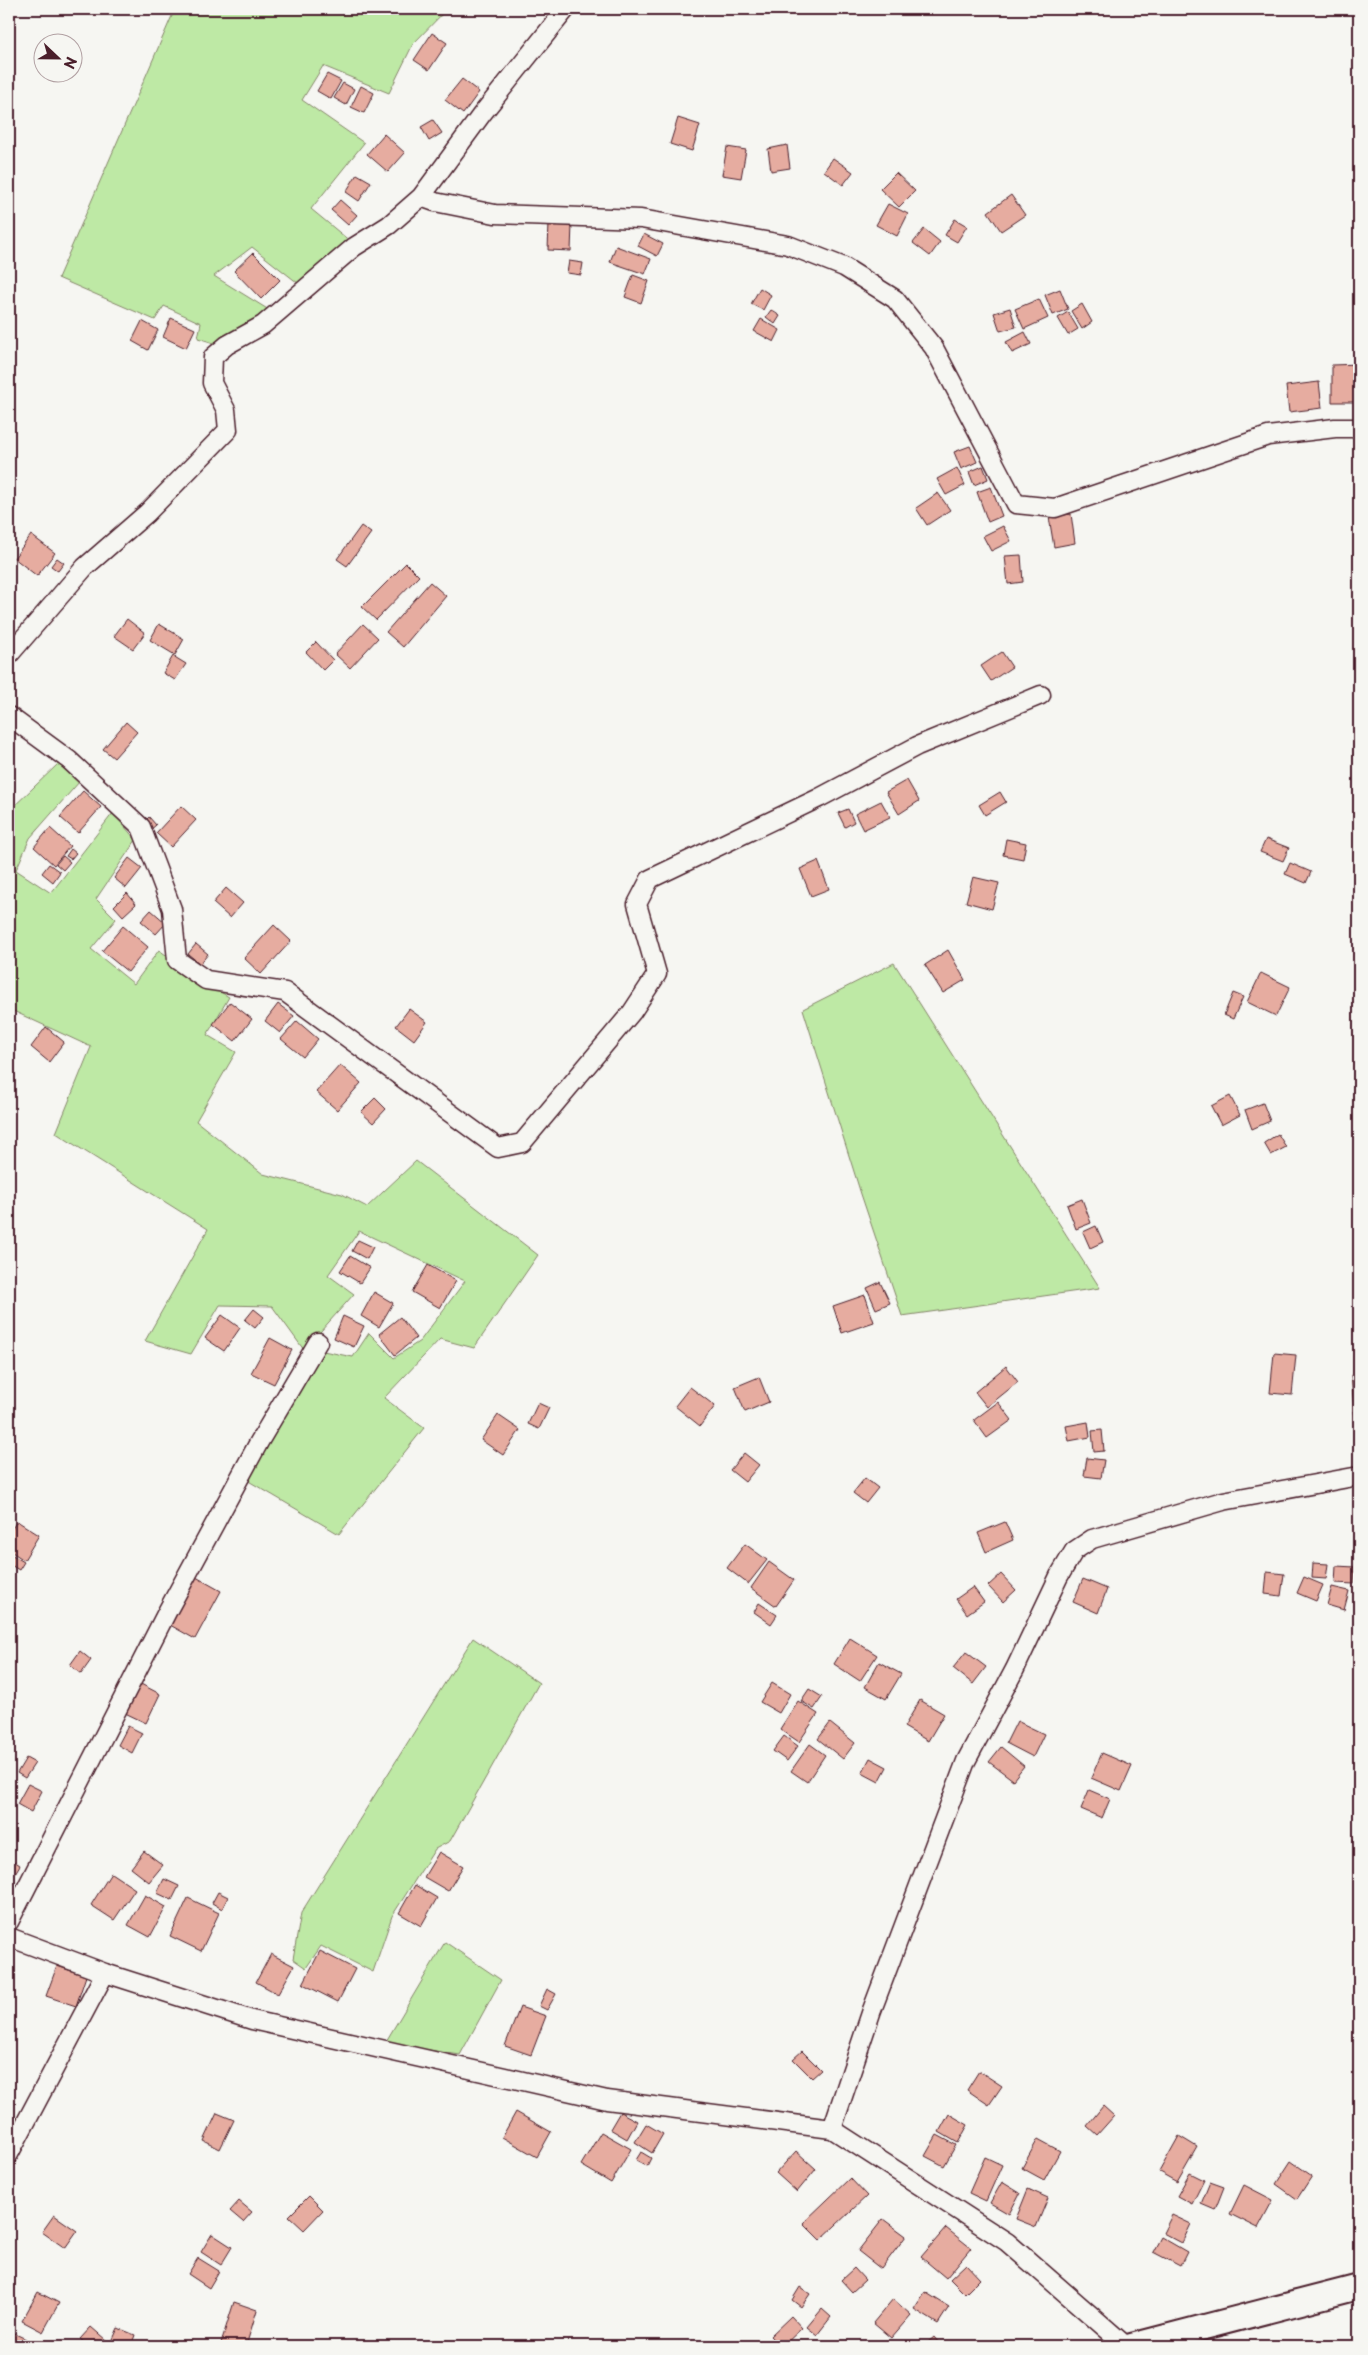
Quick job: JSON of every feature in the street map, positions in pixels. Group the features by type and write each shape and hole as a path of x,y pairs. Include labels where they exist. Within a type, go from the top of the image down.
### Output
{"street":[{"path":"9,655 85,567 147,513 228,430 226,410 212,383 213,357 227,345 263,326 354,247 389,225 421,197 482,114 566,9"},
{"path":"421,197 435,202 495,214 641,219 788,245 844,268 895,300 934,348 1016,504 1055,508 1268,436 1334,428 1359,428"},
{"path":"9,716 70,760 141,827 172,909 177,960 206,980 285,992 498,1148 522,1143 632,1012 657,974 637,904 650,879 819,798 917,746 1041,695"},
{"path":"9,1922 168,1610 259,1442 318,1342"},
{"path":"832,2129 876,2001 966,1761 1015,1669 1059,1576 1074,1551 1092,1539 1223,1501 1359,1476"},
{"path":"9,1937 105,1972 252,2020 607,2100 832,2129 1007,2242 1126,2346"},
{"path":"9,2154 105,1972"},
{"path":"1131,2346 1359,2287"}],"green space":[{"path":"175,9 447,9 413,44 389,93 323,66 302,100 364,143 311,209 351,242 303,287 252,247 214,276 269,310 217,344 198,338 201,323 164,306 155,320 58,278"},
{"path":"58,764 80,781 30,838 16,870 51,893 113,813 136,840 96,899 116,919 91,949 134,984 159,950 205,983 229,997 207,1035 236,1052 196,1121 263,1174 342,1194 367,1207 416,1161 538,1255 474,1348 440,1339 384,1398 424,1428 339,1534 245,1479 323,1351 353,1357 369,1333 394,1358 420,1341 465,1281 359,1231 328,1275 354,1294 304,1350 272,1306 220,1305 191,1354 145,1341 208,1229 56,1133 91,1047 9,1009 9,811"},
{"path":"894,963 1100,1288 902,1316 861,1194 803,1009"},
{"path":"473,1638 539,1683 450,1841 435,1849 392,1916 373,1972 321,1946 306,1968 293,1959 301,1913"},
{"path":"445,1942 501,1980 460,2055 385,2043"}],"building":[{"path":"432,33 447,43 429,70 414,60"},
{"path":"327,74 341,81 331,99 317,91"},
{"path":"462,79 479,92 463,114 445,100"},
{"path":"343,83 354,89 346,105 334,98"},
{"path":"361,86 374,93 364,113 351,107"},
{"path":"678,118 700,125 692,151 670,144"},
{"path":"433,120 442,133 429,141 421,127"},
{"path":"384,134 405,153 388,172 367,154"},
{"path":"787,145 790,168 771,171 768,149"},
{"path":"727,147 746,150 741,178 722,175"},
{"path":"833,158 853,172 843,185 824,171"},
{"path":"896,173 915,191 899,207 880,189"},
{"path":"357,174 371,182 359,201 346,192"},
{"path":"1011,195 1025,215 1001,231 988,212"},
{"path":"340,200 357,215 348,225 331,210"},
{"path":"888,204 908,214 897,236 876,225"},
{"path":"955,219 967,226 957,242 945,235"},
{"path":"549,223 572,224 571,251 548,250"},
{"path":"924,229 940,242 930,256 913,243"},
{"path":"644,234 663,244 657,256 638,246"},
{"path":"616,246 651,259 645,274 610,262"},
{"path":"253,253 280,280 261,299 234,271"},
{"path":"569,261 583,263 581,275 567,273"},
{"path":"633,275 649,281 641,303 625,297"},
{"path":"760,288 771,295 763,310 751,304"},
{"path":"1060,289 1068,309 1053,315 1045,295"},
{"path":"1039,299 1048,318 1024,329 1015,309"},
{"path":"1082,304 1092,322 1082,329 1071,311"},
{"path":"1010,308 1016,327 1000,331 994,313"},
{"path":"771,310 780,316 775,324 766,317"},
{"path":"1068,312 1078,329 1068,335 1058,318"},
{"path":"171,318 195,329 186,348 163,337"},
{"path":"761,319 780,330 774,342 754,331"},
{"path":"142,321 158,330 148,350 132,341"},
{"path":"1025,332 1031,344 1012,353 1006,342"},
{"path":"1359,364 1359,402 1332,402 1332,365"},
{"path":"1319,382 1322,408 1289,412 1286,386"},
{"path":"970,446 977,462 961,469 954,452"},
{"path":"983,466 988,479 974,485 969,472"},
{"path":"957,468 965,485 946,495 937,479"},
{"path":"991,487 1002,516 988,522 977,492"},
{"path":"938,493 950,510 927,525 916,508"},
{"path":"1071,514 1075,543 1054,547 1049,517"},
{"path":"361,526 371,533 347,566 337,559"},
{"path":"1003,526 1011,541 991,551 983,536"},
{"path":"31,535 55,553 37,576 14,558"},
{"path":"1021,555 1023,582 1008,584 1005,556"},
{"path":"57,558 64,563 58,571 51,566"},
{"path":"406,563 419,576 376,620 362,607"},
{"path":"430,582 446,596 403,647 386,632"},
{"path":"127,619 145,633 133,649 114,636"},
{"path":"159,624 184,639 175,655 150,640"},
{"path":"363,624 378,638 350,668 335,654"},
{"path":"316,642 333,660 323,670 306,652"},
{"path":"1002,652 1012,667 991,681 981,666"},
{"path":"173,656 186,664 175,680 163,673"},
{"path":"126,722 137,732 114,758 103,749"},
{"path":"907,780 919,801 899,814 886,792"},
{"path":"83,791 101,807 78,833 60,817"},
{"path":"1000,792 1006,802 985,815 979,805"},
{"path":"881,801 890,817 863,830 855,814"},
{"path":"181,806 196,820 171,847 156,833"},
{"path":"848,809 854,822 845,827 838,813"},
{"path":"149,817 156,825 149,831 143,823"},
{"path":"50,828 70,846 54,865 34,847"},
{"path":"1006,839 1026,843 1023,859 1003,855"},
{"path":"1266,839 1289,848 1283,861 1260,852"},
{"path":"71,849 76,853 71,859 66,856"},
{"path":"63,856 70,862 63,870 56,864"},
{"path":"129,858 142,868 126,888 114,878"},
{"path":"818,861 829,889 811,896 800,869"},
{"path":"1290,863 1311,872 1306,883 1285,874"},
{"path":"49,864 60,872 53,882 42,873"},
{"path":"973,877 999,883 992,909 966,902"},
{"path":"226,888 243,903 230,918 213,903"},
{"path":"127,893 136,904 123,916 114,906"},
{"path":"151,910 166,923 156,934 141,921"},
{"path":"274,925 291,941 261,974 244,958"},
{"path":"123,926 148,947 128,972 102,951"},
{"path":"196,944 208,954 200,964 188,954"},
{"path":"948,950 965,980 943,993 925,965"},
{"path":"1261,973 1290,987 1276,1016 1247,1002"},
{"path":"1233,993 1243,997 1233,1019 1224,1015"},
{"path":"230,1002 252,1019 235,1041 213,1024"},
{"path":"278,1004 294,1016 280,1033 265,1021"},
{"path":"409,1009 427,1022 414,1040 396,1026"},
{"path":"297,1021 318,1039 303,1057 281,1039"},
{"path":"46,1027 64,1042 49,1062 31,1047"},
{"path":"340,1065 361,1083 337,1110 316,1092"},
{"path":"1230,1096 1240,1115 1221,1125 1211,1106"},
{"path":"375,1098 386,1109 373,1123 361,1112"},
{"path":"1263,1103 1270,1121 1252,1129 1245,1110"},
{"path":"1278,1134 1286,1147 1271,1155 1264,1143"},
{"path":"1082,1199 1091,1223 1076,1229 1067,1205"},
{"path":"1096,1226 1103,1242 1090,1248 1083,1232"},
{"path":"358,1240 373,1247 367,1259 352,1251"},
{"path":"350,1256 370,1268 360,1283 340,1271"},
{"path":"428,1265 456,1281 440,1308 412,1292"},
{"path":"880,1282 890,1303 876,1309 867,1288"},
{"path":"374,1292 393,1303 379,1327 361,1316"},
{"path":"865,1295 874,1322 842,1333 833,1306"},
{"path":"254,1309 264,1317 255,1328 245,1320"},
{"path":"222,1315 240,1328 224,1351 205,1338"},
{"path":"343,1316 364,1326 354,1347 334,1338"},
{"path":"400,1317 416,1338 395,1355 379,1334"},
{"path":"270,1338 292,1350 274,1384 251,1373"},
{"path":"1274,1353 1296,1355 1292,1395 1270,1393"},
{"path":"1006,1366 1018,1382 987,1407 975,1392"},
{"path":"1351,1375 1359,1375 1359,1420 1355,1421"},
{"path":"759,1377 769,1402 745,1412 735,1387"},
{"path":"690,1387 715,1406 700,1426 675,1406"},
{"path":"998,1402 1012,1420 987,1438 974,1420"},
{"path":"538,1403 549,1408 539,1429 528,1424"},
{"path":"498,1415 520,1430 503,1455 481,1440"},
{"path":"1088,1422 1090,1437 1069,1441 1066,1426"},
{"path":"1102,1430 1104,1451 1094,1452 1092,1431"},
{"path":"744,1453 759,1465 745,1482 730,1470"},
{"path":"1087,1458 1104,1460 1101,1478 1084,1476"},
{"path":"865,1478 878,1488 866,1503 853,1493"},
{"path":"17,1521 39,1535 24,1560 9,1550 9,1533"},
{"path":"1005,1522 1013,1540 986,1552 978,1533"},
{"path":"745,1544 767,1560 748,1584 727,1568"},
{"path":"9,1553 24,1562 19,1570 9,1564"},
{"path":"769,1562 794,1580 776,1606 751,1588"},
{"path":"1313,1563 1328,1564 1326,1579 1312,1578"},
{"path":"1336,1566 1355,1567 1354,1584 1335,1583"},
{"path":"1267,1572 1284,1574 1281,1596 1265,1594"},
{"path":"1001,1574 1016,1590 1003,1602 988,1586"},
{"path":"196,1577 221,1591 195,1639 170,1625"},
{"path":"1304,1577 1323,1585 1316,1601 1297,1593"},
{"path":"1083,1579 1107,1589 1098,1613 1073,1602"},
{"path":"973,1587 984,1602 967,1614 956,1599"},
{"path":"1332,1587 1349,1591 1344,1610 1327,1605"},
{"path":"759,1603 777,1615 771,1624 754,1612"},
{"path":"850,1638 877,1655 860,1681 834,1664"},
{"path":"80,1651 91,1660 81,1674 70,1665"},
{"path":"966,1652 986,1667 973,1684 953,1668"},
{"path":"879,1662 901,1674 886,1699 865,1687"},
{"path":"137,1682 160,1694 146,1723 123,1712"},
{"path":"772,1683 790,1694 779,1713 760,1702"},
{"path":"809,1689 822,1697 814,1709 801,1701"},
{"path":"920,1700 944,1714 928,1741 904,1727"},
{"path":"798,1701 818,1714 799,1742 780,1729"},
{"path":"1017,1721 1044,1734 1033,1757 1006,1743"},
{"path":"830,1723 855,1743 843,1759 818,1739"},
{"path":"128,1726 142,1733 132,1753 118,1745"},
{"path":"784,1736 798,1746 787,1761 773,1751"},
{"path":"810,1744 825,1755 807,1782 791,1771"},
{"path":"1001,1747 1024,1766 1013,1780 989,1762"},
{"path":"1102,1753 1132,1766 1121,1791 1091,1778"},
{"path":"26,1758 35,1763 25,1778 17,1773"},
{"path":"870,1758 887,1767 879,1782 862,1773"},
{"path":"28,1784 42,1791 31,1812 17,1804"},
{"path":"1089,1790 1110,1799 1102,1818 1081,1809"},
{"path":"1359,1827 1359,1845 1353,1843"},
{"path":"144,1851 163,1865 149,1882 131,1868"},
{"path":"439,1852 463,1866 448,1891 424,1877"},
{"path":"9,1858 20,1865 9,1883"},
{"path":"111,1873 135,1889 114,1920 91,1905"},
{"path":"164,1879 179,1886 172,1900 157,1893"},
{"path":"415,1885 437,1898 421,1926 399,1913"},
{"path":"218,1892 228,1897 222,1909 212,1903"},
{"path":"145,1895 166,1907 150,1937 128,1925"},
{"path":"188,1898 219,1913 201,1951 170,1936"},
{"path":"320,1951 355,1969 338,2002 303,1984"},
{"path":"271,1954 294,1966 278,1994 256,1982"},
{"path":"57,1966 86,1976 76,2006 46,1996"},
{"path":"547,1989 556,1994 547,2010 539,2006"},
{"path":"520,2007 546,2016 531,2055 505,2046"},
{"path":"802,2051 821,2070 812,2078 793,2059"},
{"path":"979,2071 1002,2086 989,2105 967,2090"},
{"path":"1103,2106 1114,2116 1097,2135 1087,2126"},
{"path":"516,2112 551,2132 537,2157 502,2137"},
{"path":"620,2112 637,2121 627,2139 610,2129"},
{"path":"217,2113 234,2120 220,2149 204,2141"},
{"path":"949,2114 968,2125 958,2143 939,2132"},
{"path":"646,2124 663,2134 652,2153 635,2142"},
{"path":"601,2132 631,2149 611,2183 581,2165"},
{"path":"937,2135 956,2145 944,2166 925,2156"},
{"path":"1179,2136 1197,2147 1177,2182 1159,2172"},
{"path":"1038,2139 1060,2151 1044,2180 1022,2168"},
{"path":"796,2151 816,2169 797,2192 776,2173"},
{"path":"641,2152 651,2158 647,2166 636,2160"},
{"path":"985,2157 1002,2165 986,2201 969,2193"},
{"path":"1291,2161 1312,2176 1297,2199 1276,2184"},
{"path":"1190,2173 1204,2180 1192,2204 1177,2196"},
{"path":"850,2178 867,2196 820,2240 803,2223"},
{"path":"1002,2182 1020,2193 1009,2214 990,2203"},
{"path":"1210,2182 1224,2187 1215,2210 1201,2204"},
{"path":"1244,2185 1273,2200 1258,2228 1230,2214"},
{"path":"1028,2189 1048,2198 1036,2227 1016,2219"},
{"path":"309,2196 323,2210 304,2230 289,2216"},
{"path":"239,2201 252,2212 243,2222 230,2211"},
{"path":"54,2215 77,2231 65,2248 42,2232"},
{"path":"1172,2215 1191,2224 1182,2243 1163,2233"},
{"path":"883,2219 906,2236 881,2269 858,2251"},
{"path":"946,2228 971,2248 946,2278 921,2257"},
{"path":"212,2234 232,2247 221,2265 201,2252"},
{"path":"1161,2237 1187,2252 1180,2266 1153,2252"},
{"path":"198,2258 219,2271 209,2288 188,2274"},
{"path":"966,2264 980,2279 965,2294 950,2279"},
{"path":"854,2268 865,2280 852,2292 841,2280"},
{"path":"800,2287 810,2294 801,2307 792,2300"},
{"path":"38,2292 59,2303 43,2332 22,2321"},
{"path":"925,2292 949,2307 938,2324 914,2309"},
{"path":"893,2299 911,2315 891,2338 873,2323"},
{"path":"234,2302 257,2310 246,2346 220,2346"},
{"path":"822,2309 831,2317 817,2335 807,2327"},
{"path":"791,2316 802,2328 783,2346 780,2346 770,2336"},
{"path":"91,2327 106,2340 100,2346 89,2346 80,2339"},
{"path":"118,2328 135,2335 131,2346 110,2346"},
{"path":"9,2331 26,2339 22,2346 9,2346"},
{"path":"934,2337 939,2343 936,2346 930,2346 927,2343"}]}
